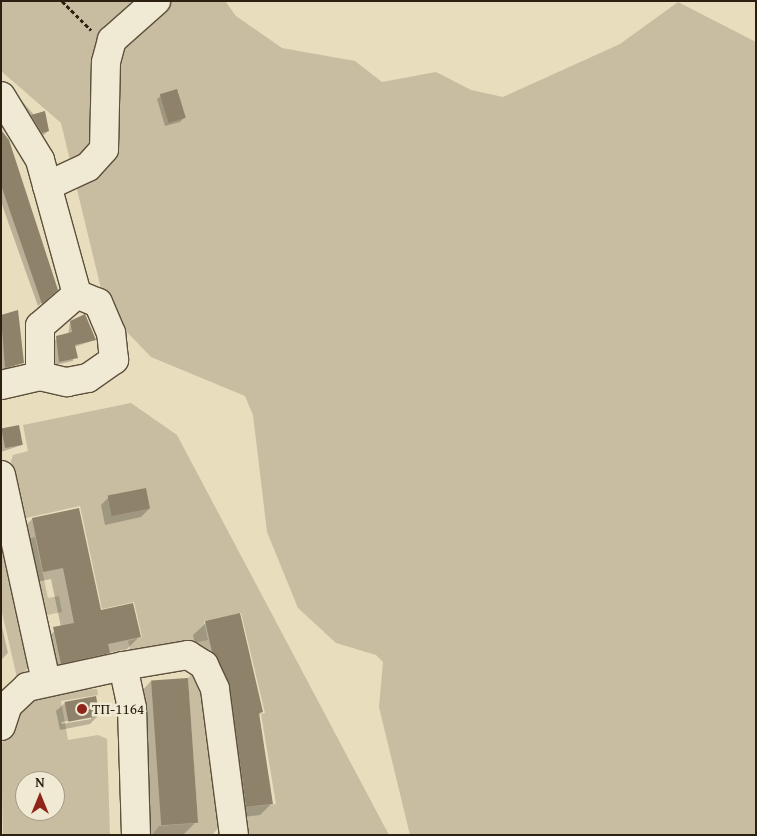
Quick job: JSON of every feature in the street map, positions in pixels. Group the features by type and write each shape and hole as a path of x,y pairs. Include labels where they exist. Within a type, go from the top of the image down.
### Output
{"street":[{"path":"47,186 88,167 104,149 112,40 156,1"},
{"path":"1,96 40,160 77,294"},
{"path":"1,385 40,376 67,382 88,378 114,360 111,333 98,303 77,294"},
{"path":"40,376 40,326 77,294"},
{"path":"1,475 46,682"},
{"path":"1,726 19,692 46,682 188,655 204,665 215,689 234,835"},
{"path":"123,666 132,708 136,835"}],"path":[{"path":"62,1 110,48"}],"shaded area":[{"path":"1,1 225,1 236,16 282,48 355,61 382,82 436,72 471,90 503,97 620,44 678,2 756,42 756,835 410,835 379,707 383,662 376,655 336,643 298,608 267,532 253,415 245,396 151,357 125,330 102,293 61,123 1,71"},
{"path":"131,403 177,435 389,835 248,835 240,808 276,804 261,714 265,713 241,613 204,621 208,640 132,656 128,641 142,637 134,602 102,609 80,506 26,518 11,461 13,455 28,451 23,425"},
{"path":"1,519 30,664 18,682 1,608"},
{"path":"35,537 48,598 59,596 62,612 43,616 24,540"},
{"path":"194,672 205,679 222,824 212,835 152,835 159,826 198,823 188,678"},
{"path":"97,689 98,695 61,701 68,740 98,735 107,739 110,835 3,835 1,746 13,715 50,691"}],"building":[{"path":"177,89 186,118 169,123 160,94"},
{"path":"45,111 49,131 42,133 31,115"},
{"path":"1,130 9,140 58,290 42,304 1,185"},
{"path":"18,310 24,363 5,368 1,315"},
{"path":"85,314 96,340 75,345 78,358 59,362 56,336 72,332 70,321"},
{"path":"19,425 23,445 5,448 1,428"},
{"path":"146,488 150,509 112,516 108,495"},
{"path":"79,508 101,610 133,603 141,637 108,644 110,653 61,664 53,627 74,623 63,568 43,572 32,518"},
{"path":"240,613 263,712 259,713 273,804 246,807 230,687 212,652 205,621"},
{"path":"188,678 198,823 161,825 151,681"},
{"name":"ТП-1164","path":"96,696 100,716 68,722 65,702"}],"place":[{"name":"ТП-1164","path":"82,709"}]}
